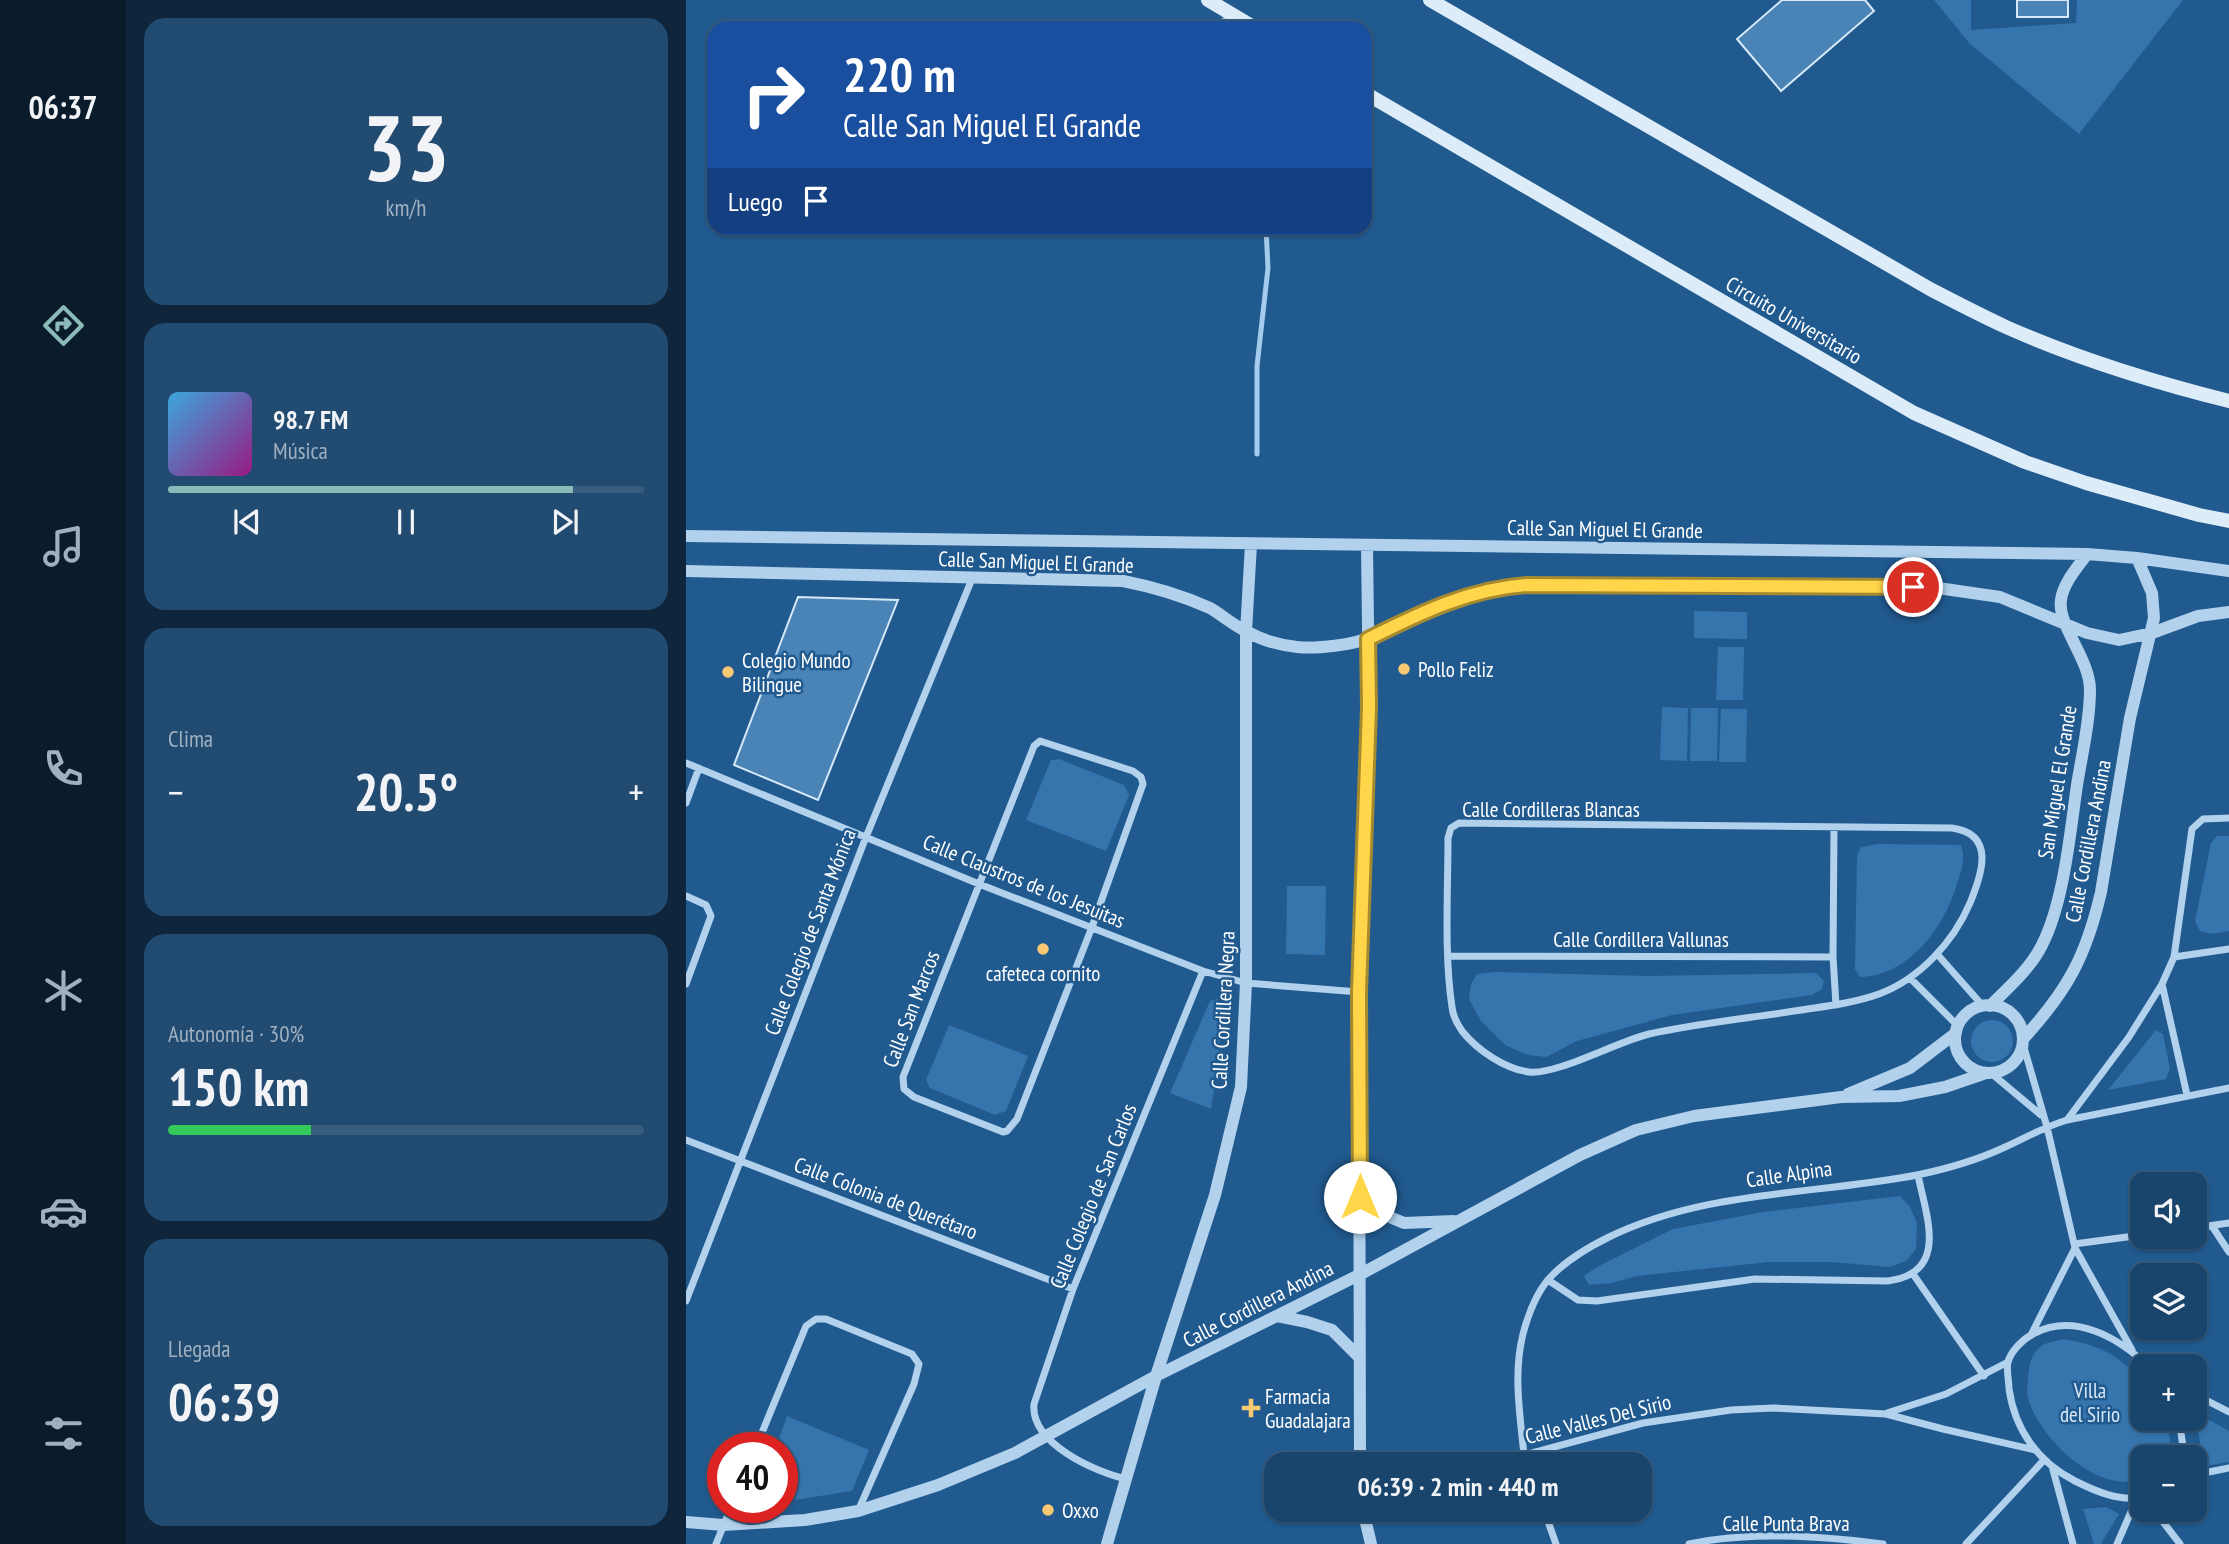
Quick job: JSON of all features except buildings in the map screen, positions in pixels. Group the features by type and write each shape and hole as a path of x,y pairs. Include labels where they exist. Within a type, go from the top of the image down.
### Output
{"main road":[{"path":"1208,0 1243,21"},
{"path":"1431,0 1930,289 2006,327 2072,354 2161,383 2229,401"},
{"name":"Circuito Universitario","path":"1372,97 1914,413 2025,462 2086,483 2229,521"}],"street":[{"name":"Calle San Miguel El Grande","path":"686,536 2087,554 2229,571"},
{"name":"Calle Cordillera Negra","path":"1107,1544 1156,1376 1215,1195 1234,1119 1244,1050 1246,632 1251,544"},
{"path":"1360,1452 1359,992 1369,707 1367,546"},
{"name":"San Miguel El Grande","path":"1987,1006 2032,962 2050,925 2058,893 2090,690 2084,660 2066,623 2061,599 2069,580 2087,554"},
{"path":"2137,558 2152,593 2152,634"},
{"name":"Calle San Miguel El Grande","path":"686,572 1123,581 1155,587 1213,610 1246,632 1272,642 1299,647 1368,639 1423,611 1454,599 1487,589 1527,585 1931,587 2000,597 2087,633 2119,640 2152,634 2198,616 2229,612"},
{"name":"Calle Colegio de Santa Mónica","path":"686,1301 866,837 972,579"},
{"name":"Calle Cordillera Andina","path":"2023,1042 2059,997 2083,951 2095,919 2132,707 2152,634"},
{"name":"Calle San Marcos","path":"1044,741 1133,771 1141,777 1143,784 1092,927 1017,1119 1003,1132 914,1097 903,1085 906,1065 979,884 1036,743 1044,741"},
{"name":"Calle Claustros de los Jesuitas","path":"686,763 979,884 1203,971 1246,983 1359,992"},
{"path":"686,803 699,768"},
{"path":"2067,1121 2129,1037 2162,984 2174,957 2192,829 2203,819 2229,818"},
{"name":"Calle Cordilleras Blancas","path":"1459,823 1962,829 1975,836 1981,845 1981,871 1968,908 1937,954 1910,978 1878,995 1836,1005 1648,1035 1612,1045 1553,1070 1530,1072 1491,1056 1463,1033 1455,1021 1449,956 1448,838 1451,828 1459,823"},
{"path":"1834,828 1833,957 1836,1005"},
{"path":"686,896 706,905 711,916 686,984"},
{"path":"2174,957 2229,948"},
{"path":"1937,954 1987,1006"},
{"name":"Calle Cordillera Vallunas","path":"1449,956 1833,957"},
{"name":"Calle Colegio de San Carlos","path":"1046,1437 1036,1420 1034,1404 1073,1289 1203,971"},
{"path":"1910,978 1957,1030"},
{"path":"2162,984 2187,1096"},
{"path":"2023,1042 2020,1053 2008,1068 1989,1073 1977,1071 1962,1060 1957,1052 1957,1030 1968,1013 1987,1006 2004,1009 2016,1018 2023,1042 2042,1115 2046,1127 2075,1246 2134,1354"},
{"name":"Calle Cordillera Andina","path":"1841,1097 1910,1068 1957,1030"},
{"path":"1989,1073 2042,1115"},
{"name":"Calle Cordillera Andina","path":"686,1522 723,1525 805,1520 858,1511 939,1485 1015,1453 1156,1376 1359,1275 1580,1155 1636,1130 1694,1116 1841,1097 1899,1096 1945,1087 1989,1073"},
{"name":"Calle Alpina","path":"1524,1452 1518,1391 1519,1357 1530,1311 1548,1280 1564,1264 1586,1249 1655,1218 1691,1208 1918,1175 2001,1149 2046,1127 2067,1121 2229,1088"},
{"name":"Calle Colonia de Querétaro","path":"686,1140 1073,1289"},
{"path":"1548,1280 1578,1300 1597,1301 1755,1279 1902,1279 1923,1265 1929,1249 1930,1237 1918,1175"},
{"path":"1360,1197 1404,1223 1458,1221"},
{"path":"2207,1227 2229,1223"},
{"path":"2212,1226 2229,1252"},
{"path":"2075,1246 2130,1237"},
{"path":"2030,1335 2075,1246"},
{"path":"1913,1274 1984,1376"},
{"path":"1276,1316 1332,1330 1359,1357"},
{"path":"762,1432 810,1322 826,1319 912,1354 919,1364 914,1384 858,1511"},
{"path":"2130,1497 2109,1495 2088,1488 2065,1476 2044,1460 2017,1423 2012,1404 2008,1362 2020,1343 2030,1335 2046,1328 2064,1325 2090,1328 2134,1354"},
{"name":"Calle Valles Del Sirio","path":"1886,1414 1947,1394 2008,1362"},
{"path":"2207,1401 2229,1412"},
{"name":"Calle Valles Del Sirio","path":"1535,1452 1643,1423 1731,1410 1809,1409 1886,1414 1943,1430 2035,1450"},
{"path":"1046,1437 1082,1464 1104,1474 1126,1479"},
{"path":"1966,1544 2044,1460"},
{"path":"2052,1465 2073,1544"},
{"path":"2207,1472 2229,1468"},
{"path":"2117,1544 2130,1518"},
{"path":"1366,1522 1371,1544"},
{"path":"1548,1522 1556,1544"},
{"path":"2163,1522 2180,1544"},
{"path":"716,1544 723,1525"},
{"name":"Calle Punta Brava","path":"1689,1544 1774,1538 1883,1544"}],"green space":[{"path":"1934,0 1971,0 1971,30 2076,23 2077,0 2183,0 2079,134 1970,44"},
{"path":"1694,611 1747,612 1747,639 1694,638"},
{"path":"1718,647 1744,647 1743,700 1716,700"},
{"path":"1662,707 1688,708 1687,761 1660,760"},
{"path":"1691,708 1718,708 1717,761 1690,761"},
{"path":"1721,709 1747,709 1746,762 1719,762"},
{"path":"1059,759 1124,785 1129,795 1106,851 1026,820 1051,760"},
{"path":"2217,836 2229,836 2229,931 2211,934 2200,931 2195,921 2211,843"},
{"path":"1877,844 1961,845 1963,861 1950,903 1933,934 1908,959 1893,968 1877,975 1860,977 1855,969 1857,856 1861,847"},
{"path":"1287,886 1326,886 1325,955 1286,954"},
{"path":"1494,972 1647,976 1816,973 1824,981 1822,989 1812,995 1672,1015 1577,1041 1546,1057 1528,1055 1505,1045 1481,1021 1469,999 1471,984 1477,974"},
{"path":"1217,999 1222,1004 1218,1064 1211,1109 1170,1093 1210,1001"},
{"path":"1992,1020 2007,1026 2013,1041 2007,1056 1992,1062 1977,1056 1971,1041 1977,1026"},
{"path":"949,1025 1028,1056 1006,1111 995,1115 930,1088 926,1080"},
{"path":"2156,1030 2163,1034 2170,1069 2166,1079 2108,1090"},
{"path":"1900,1196 1910,1207 1917,1223 1916,1249 1906,1261 1890,1267 1831,1262 1769,1262 1637,1276 1612,1283 1589,1285 1584,1276 1673,1229 1763,1212"},
{"name":"Villa del Sirio","path":"2064,1339 2088,1345 2107,1352 2124,1363 2130,1369 2130,1431 2168,1431 2169,1445 2130,1445 2130,1481 2107,1479 2088,1470 2071,1458 2042,1427 2027,1394 2028,1373 2031,1359 2048,1343"},
{"path":"787,1416 869,1450 852,1491 798,1499 798,1432 781,1432"},
{"path":"2207,1419 2229,1431 2229,1462 2207,1465 2207,1445 2200,1445 2198,1431 2207,1431"},
{"path":"2106,1507 2119,1514 2101,1544 2094,1544 2083,1509"}],"waterway":[{"path":"1257,454 1257,366 1268,268 1266,235"}],"place":[{"name":"Pollo Feliz","path":"1404,669"},
{"name":"Colegio Mundo Bilingue","path":"728,672"},
{"name":"cafeteca cornito","path":"1043,949"},
{"name":"Farmacia Guadalajara","path":"1251,1408"},
{"name":"Oxxo","path":"1048,1510"}],"route":[{"path":"1360,1197 1359,992 1369,707 1368,639 1423,611 1454,599 1505,586 1913,587"}]}
